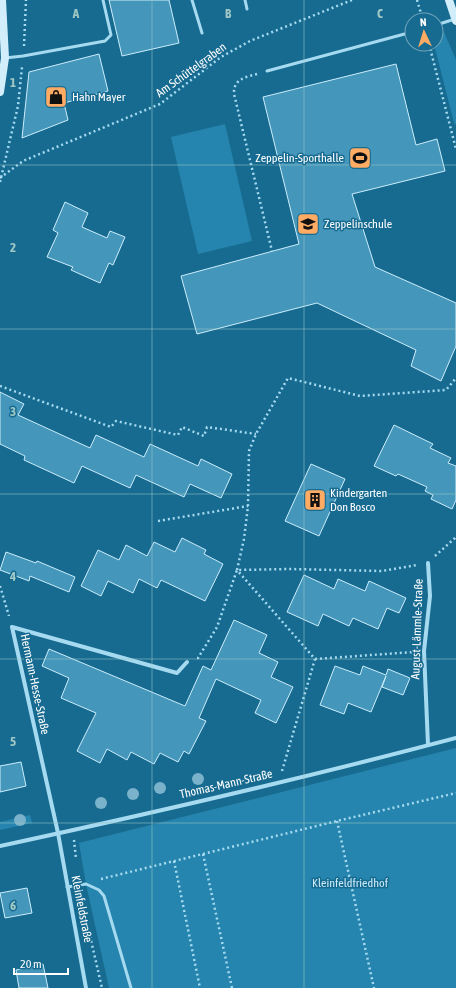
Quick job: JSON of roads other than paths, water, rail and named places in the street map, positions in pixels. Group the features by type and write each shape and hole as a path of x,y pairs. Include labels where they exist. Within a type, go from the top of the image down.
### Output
{"street":[{"path":"0,92 5,58 2,44 2,0"},
{"path":"449,0 456,20"},
{"name":"August-Lämmle-Straße","path":"428,562 430,596 424,651 428,745"},
{"name":"Hermann-Hesse-Straße","path":"58,833 12,626 177,673 187,662"},
{"name":"Thomas-Mann-Straße","path":"0,846 278,783 456,738"},
{"name":"Kleinfeldstraße","path":"58,833 86,988"}],"lane":[{"path":"5,58 105,42 111,35 103,0"},
{"path":"192,0 202,33"},
{"path":"245,0 248,9"},
{"path":"444,23 456,20"},
{"path":"267,71 404,34"},
{"path":"67,887 86,884 99,890 104,896 132,988"}],"place":[{"name":"Hahn Mayer","path":"56,97"},
{"name":"Zeppelin-Sporthalle","path":"360,158"},
{"name":"Zeppelinschule","path":"308,224"},
{"name":"Kindergarten Don Bosco","path":"315,500"}],"park label":[{"name":"Kleinfeldfriedhof","path":"350,883"}]}
